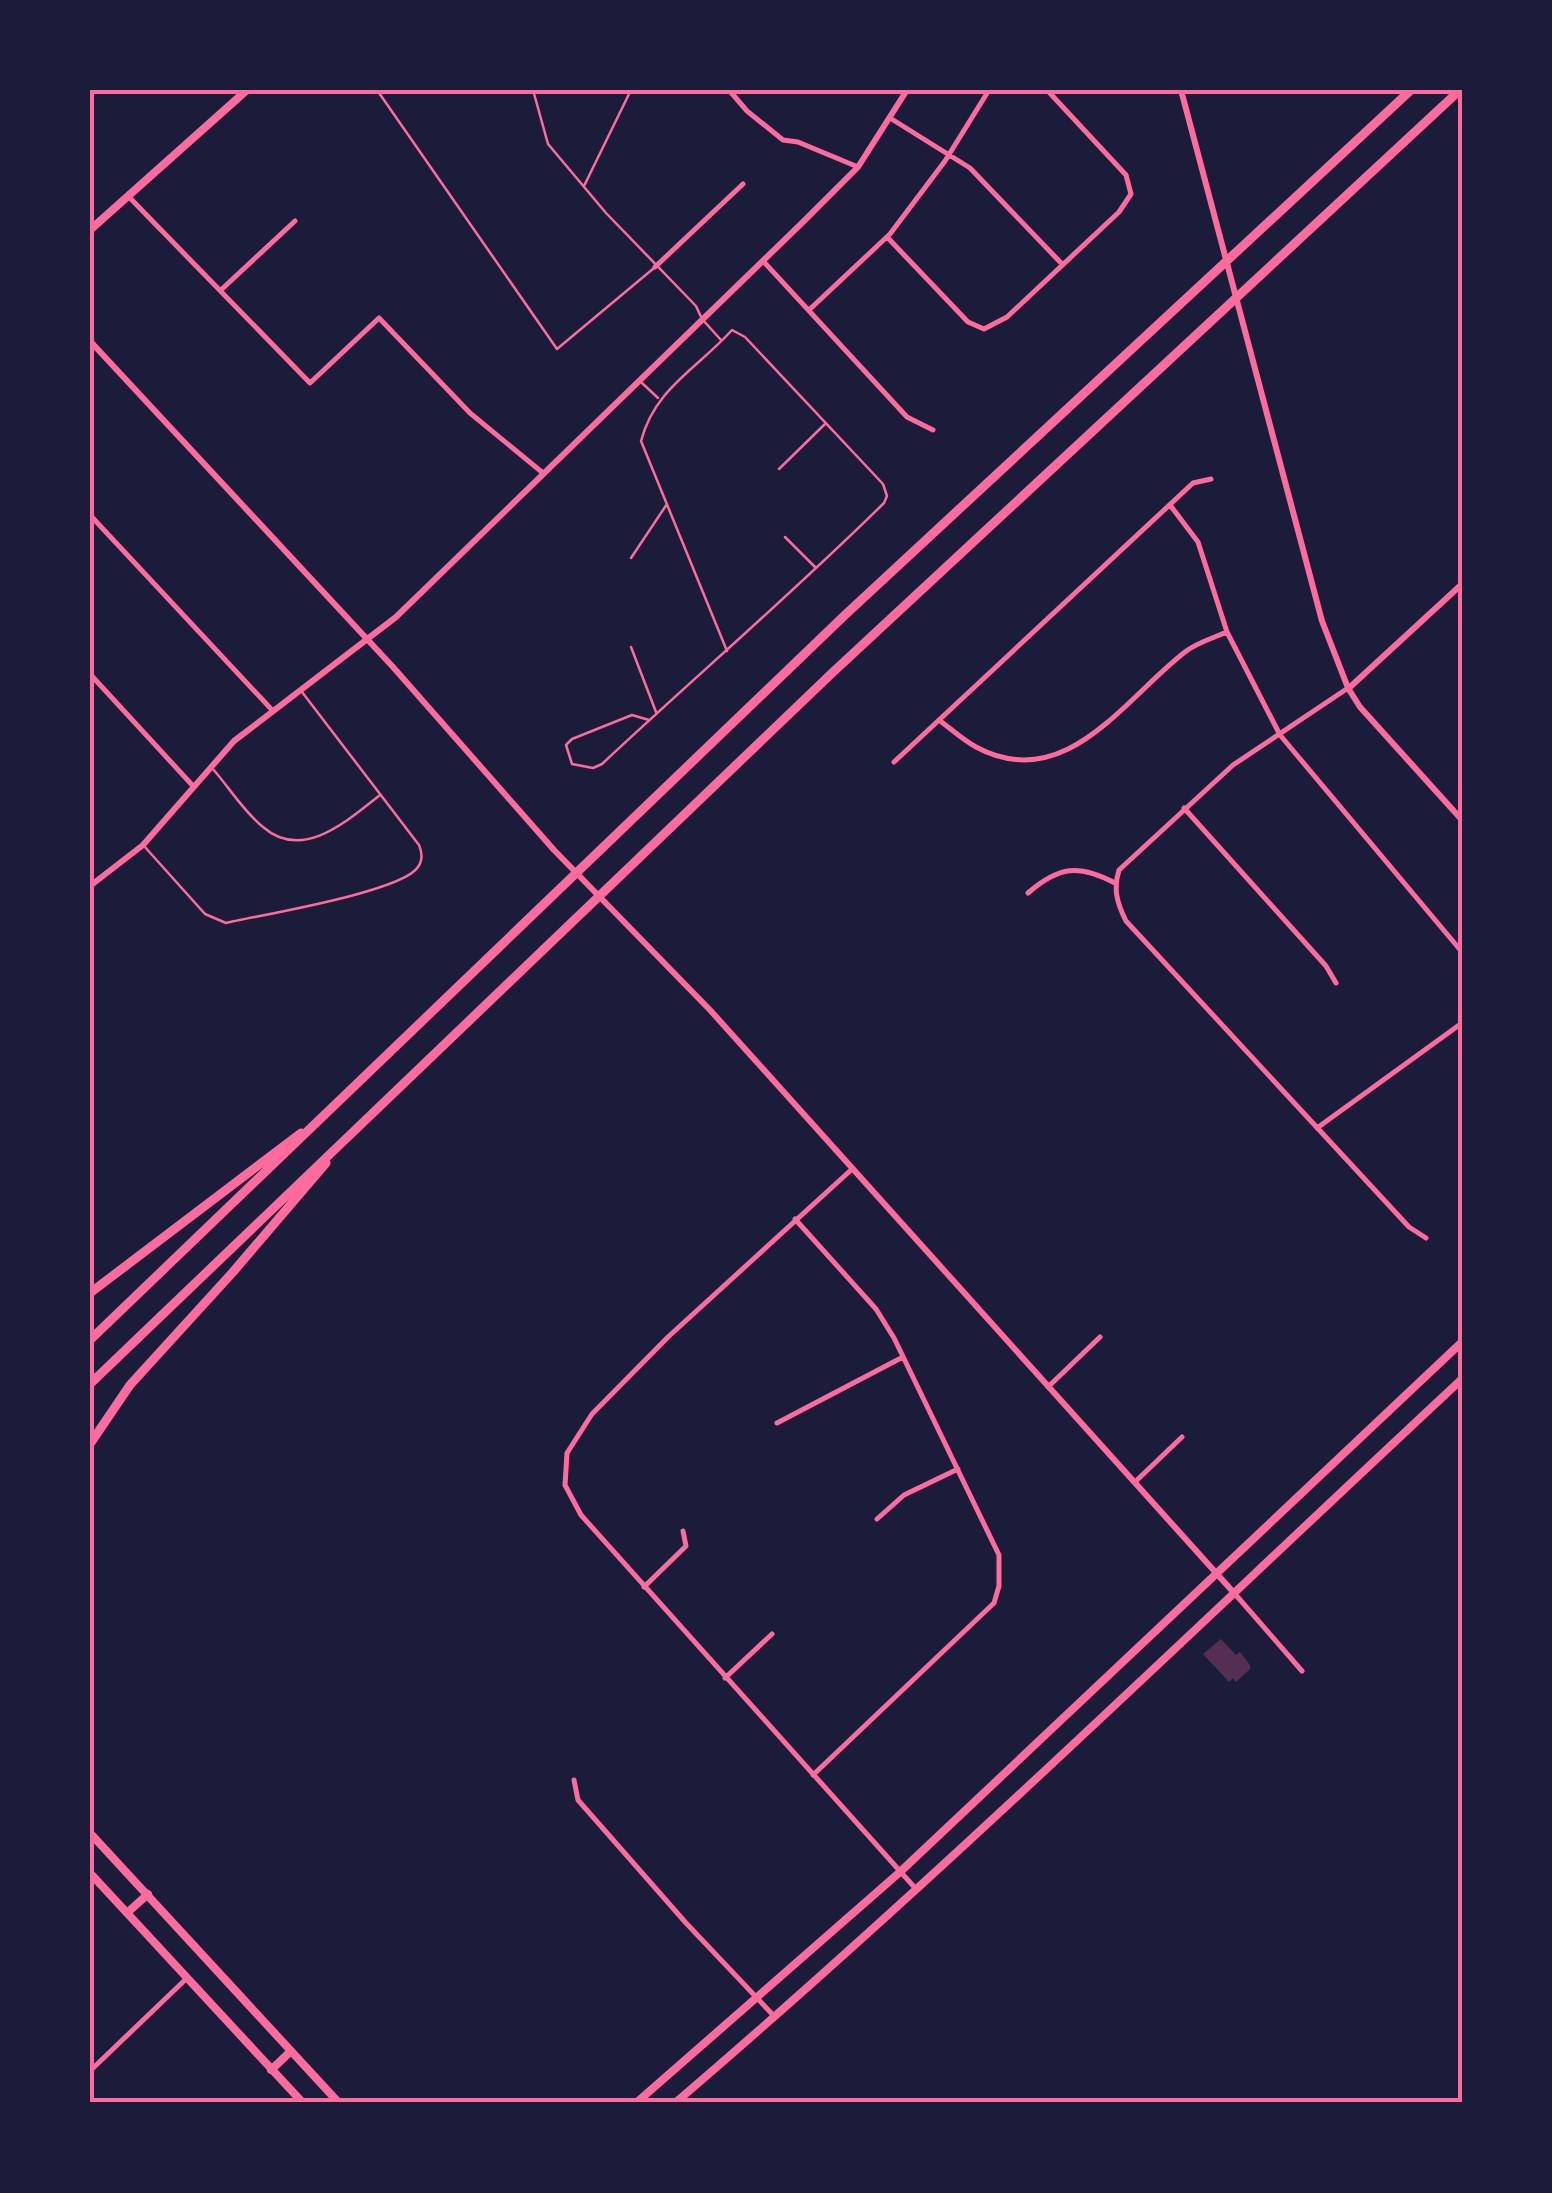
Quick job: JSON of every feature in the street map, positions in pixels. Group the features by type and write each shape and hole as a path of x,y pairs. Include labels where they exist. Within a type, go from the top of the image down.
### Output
{"highway":[{"path":"90,1340 845,615 1411,90"},
{"path":"90,1384 831,674 1460,90"},
{"path":"90,1293 339,1104"},
{"path":"90,1444 130,1385 361,1122"}],"main road":[{"path":"90,230 247,90"},
{"path":"636,2103 900,1872 1462,1342"},
{"path":"675,2103 989,1825 1462,1380"},
{"path":"90,1833 338,2103"},
{"path":"90,1873 303,2103"},
{"path":"126,1913 148,1894"},
{"path":"271,2070 292,2051"}],"street":[{"path":"729,90 746,111 783,140 798,142 858,167"},
{"path":"90,886 143,845 234,742 396,617 763,260 858,167 908,90"},
{"path":"808,310 887,237 950,153 989,90"},
{"path":"887,237 968,322 978,328 993,327 1006,317 1120,212 1130,194 1126,175 1048,90"},
{"path":"1181,90 1322,622 1348,688 1370,720 1462,820"},
{"path":"890,118 950,153 986,183 1062,264"},
{"path":"656,267 743,184"},
{"path":"130,197 310,383 379,318 470,413 543,472"},
{"path":"222,290 295,221"},
{"path":"763,260 907,418 934,430"},
{"path":"90,340 367,640 554,850 710,1010 1302,1671"},
{"path":"894,762 1194,483 1211,479"},
{"path":"1170,505 1198,542 1227,632 1280,734 1462,952"},
{"path":"90,515 273,712"},
{"path":"1426,1238 1409,1227 1126,920 1117,902 1114,883 1119,870 1232,765 1348,688 1462,584"},
{"path":"939,720 974,746 996,756 1020,760 1056,756 1085,742 1188,649 1227,632"},
{"path":"90,674 194,787"},
{"path":"1183,808 1326,966 1336,983"},
{"path":"1028,893 1046,877 1069,870 1093,872 1114,883"},
{"path":"1318,1128 1462,1023"},
{"path":"851,1170 680,1325 592,1414 568,1453 565,1481 570,1500 581,1515 916,1889"},
{"path":"794,1220 876,1309 999,1555 1000,1586 994,1602 813,1775"},
{"path":"1048,1387 1100,1337"},
{"path":"778,1424 903,1357"},
{"path":"1134,1482 1182,1437"},
{"path":"878,1518 904,1495 958,1468"},
{"path":"644,1587 686,1546 684,1530"},
{"path":"725,1678 772,1634"},
{"path":"574,1780 578,1800 775,2018"},
{"path":"90,2071 186,1979"}],"lane":[{"path":"377,90 557,349 656,267"},
{"path":"532,90 548,144 656,267 696,306 722,342"},
{"path":"584,187 630,92"},
{"path":"650,720 632,716 566,744 572,764 593,768 602,764 727,651 816,568 887,496 883,484 745,337 732,330 659,400 648,415 640,441 727,651"},
{"path":"639,380 659,400"},
{"path":"779,469 826,423"},
{"path":"631,558 668,502"},
{"path":"786,537 816,568"},
{"path":"630,647 657,713"},
{"path":"143,845 205,914 226,922 372,890 401,880 419,866 419,845 301,691"},
{"path":"210,767 266,830 290,840 304,841 323,834 381,794"}],"building":[{"path":"1221,1639 1236,1655 1240,1652 1250,1665 1236,1682 1233,1678 1229,1682 1203,1654"}]}
